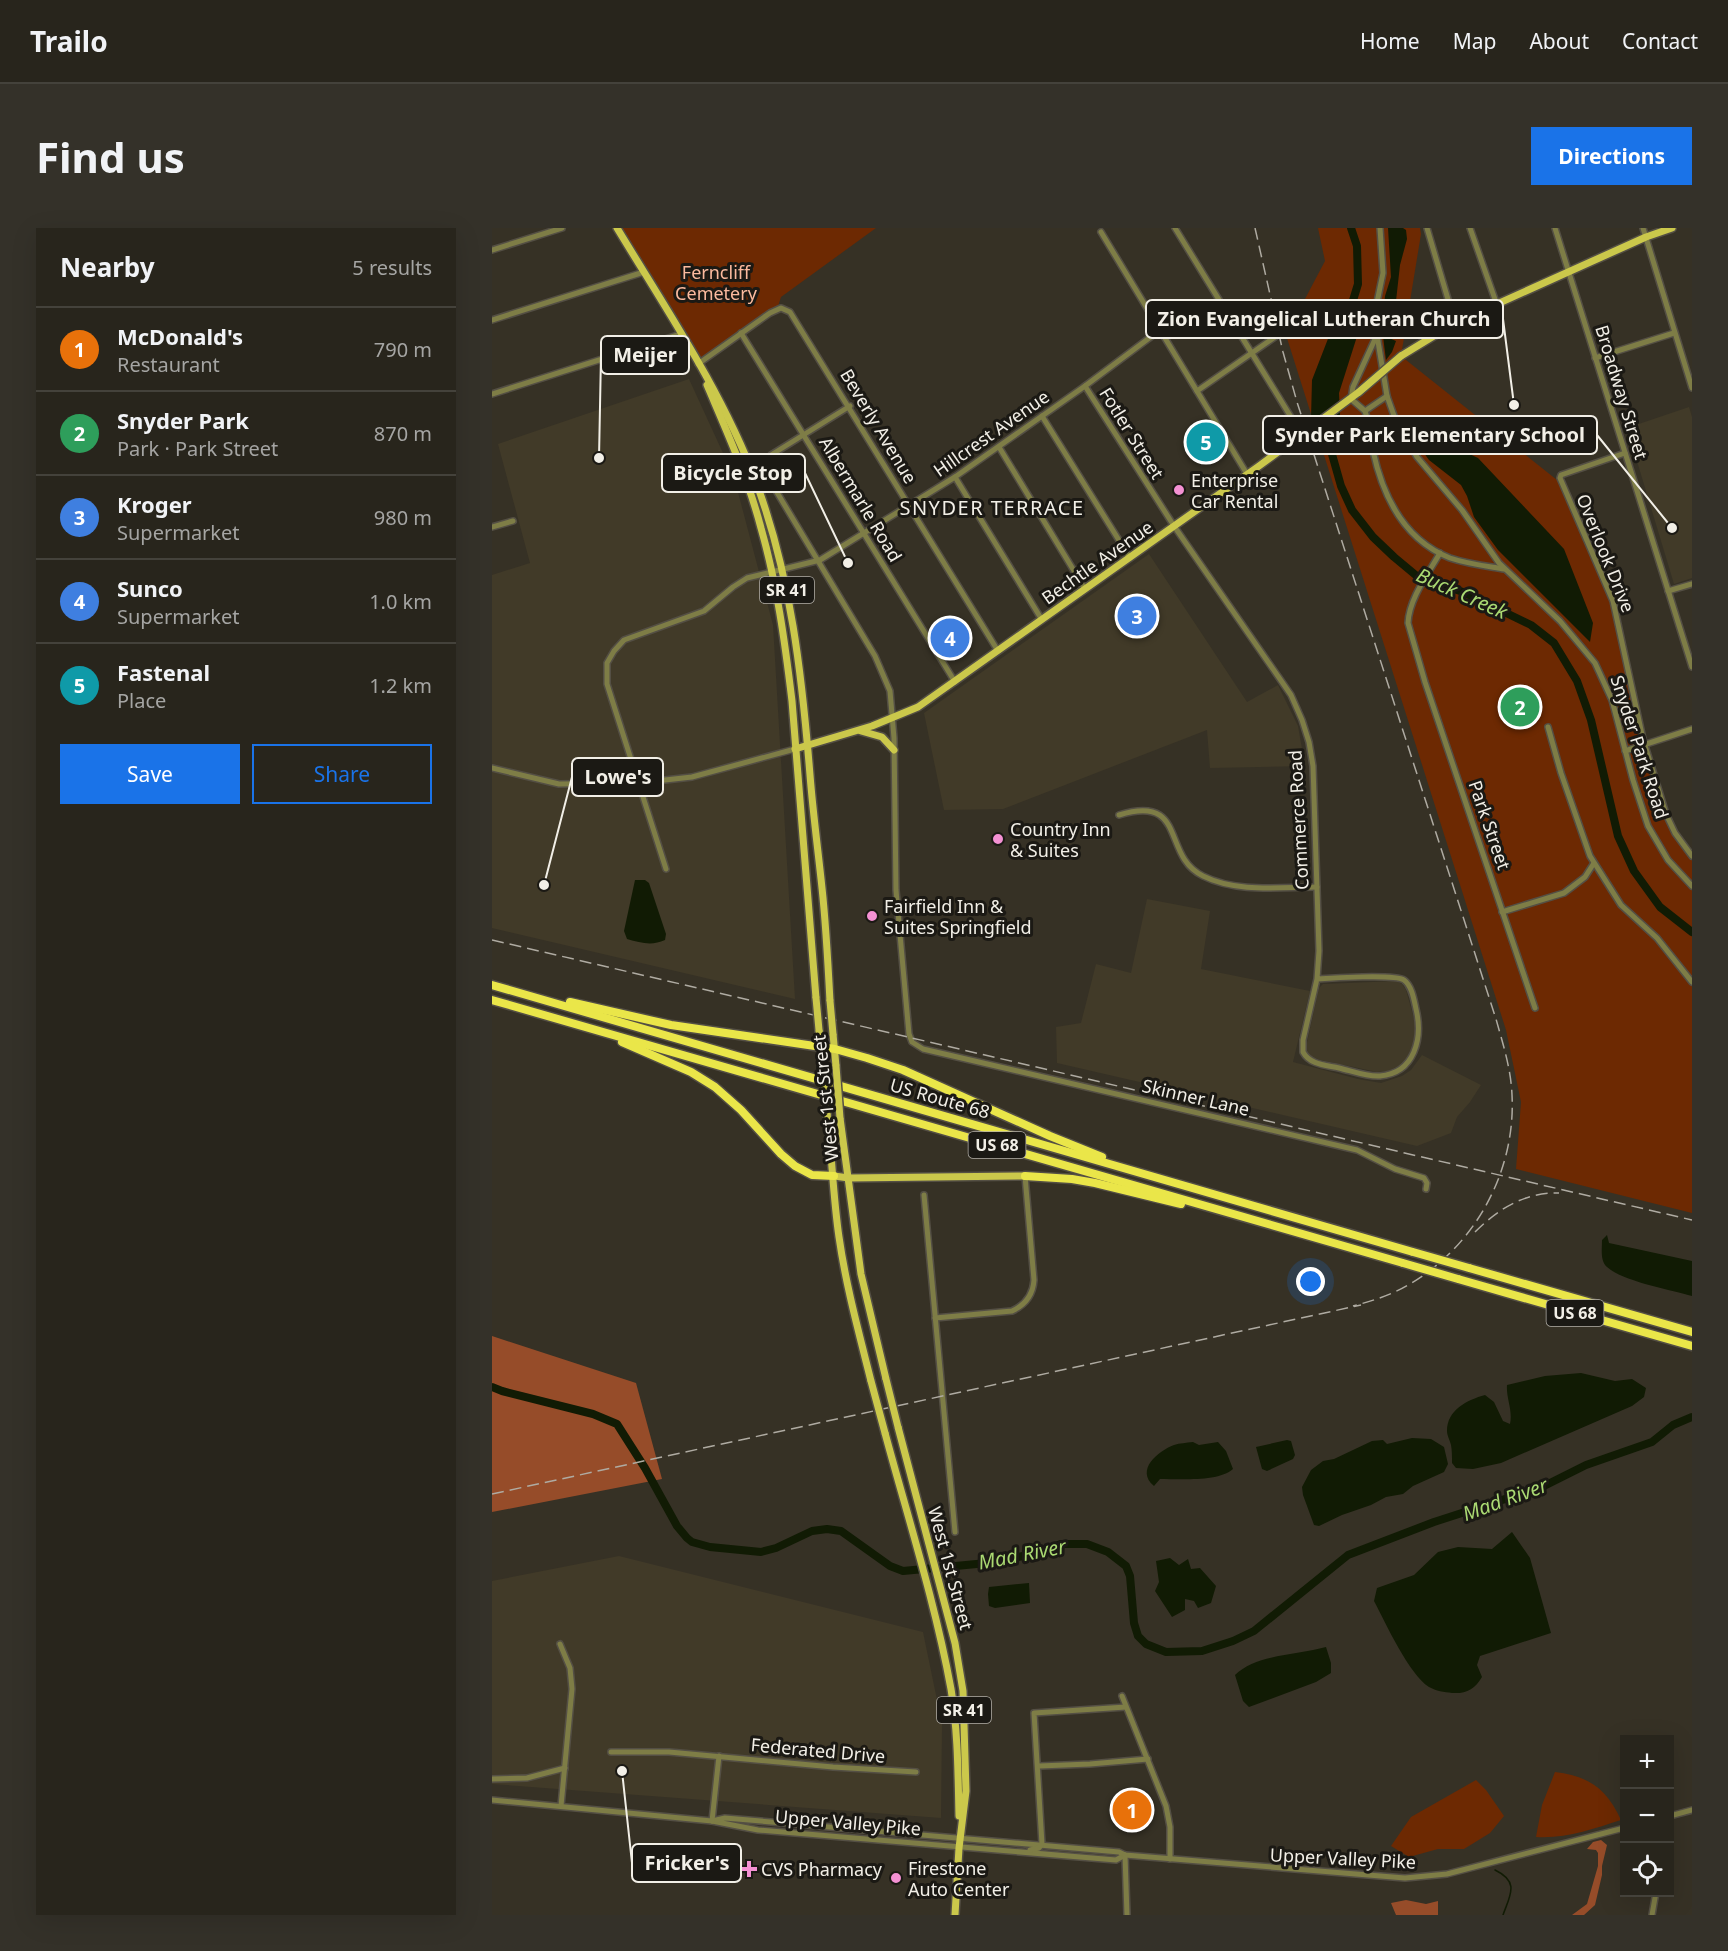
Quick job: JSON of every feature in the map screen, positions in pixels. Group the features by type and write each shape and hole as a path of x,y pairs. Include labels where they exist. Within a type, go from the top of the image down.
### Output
{"highway":[{"path":"492,985 671,1025 835,1049 903,1070 1050,1136 1114,1161 1132,1171"},
{"name":"US Route 68","path":"492,985 1692,1332"},
{"name":"US Route 68","path":"492,999 1692,1346"},
{"path":"591,1028 674,1064 702,1079 741,1110 795,1166 812,1175 834,1176"},
{"path":"1025,1176 1095,1183 1171,1202 1228,1212"}],"main road":[{"name":"West 1st Street","path":"617,228 719,397 756,481 783,570 802,682 822,889 840,1118 861,1274 898,1427 955,1643 963,1691 966,1791 959,1848 955,1915"},
{"name":"Bechtle Avenue","path":"795,749 893,718 918,706 1345,405 1401,356 1455,323 1646,237 1672,228"},
{"name":"West 1st Street","path":"698,364 732,441 762,528 786,652 820,1047 844,1270 871,1381 928,1587 951,1691 956,1736 960,1837"},
{"path":"858,730 882,737 894,750"},
{"path":"834,1176 849,1178 1025,1176"}],"street":[{"path":"492,250 562,228"},
{"path":"1175,228 1302,435"},
{"name":"Snyder Park Road","path":"1380,228 1383,273 1374,310 1376,337 1387,396 1397,424 1407,442 1462,510 1504,569 1560,621 1595,663 1612,699 1648,826 1668,861 1692,886"},
{"path":"1427,228 1455,323"},
{"path":"1470,228 1497,305"},
{"name":"Broadway Street","path":"1555,228 1692,667"},
{"path":"1643,228 1692,388"},
{"path":"1101,232 1247,474"},
{"path":"492,320 644,272"},
{"name":"Beverly Avenue","path":"741,333 777,309 788,310 850,406 999,651"},
{"name":"Hillcrest Avenue","path":"666,869 607,684 607,663 614,651 630,637 704,611 747,578 816,561 910,506 999,447 1160,330"},
{"path":"698,364 741,333"},
{"name":"Albermarle Road","path":"741,333 955,682"},
{"path":"1595,358 1674,333"},
{"path":"492,394 681,334"},
{"path":"1197,391 1275,337"},
{"path":"1376,337 1353,387 1351,399 1365,411 1371,432 1373,452 1395,512 1400,521 1413,534 1440,553 1463,562 1504,569"},
{"name":"Fotler Street","path":"1085,386 1174,526"},
{"path":"1365,411 1387,396"},
{"path":"850,406 771,455 764,464 766,476 884,673 891,691 894,750"},
{"path":"1042,416 1130,558"},
{"path":"999,447 1085,589"},
{"name":"Overlook Drive","path":"1625,453 1561,475 1560,478 1613,601 1644,744"},
{"path":"954,477 1042,620"},
{"path":"492,527 513,521"},
{"name":"Commerce Road","path":"1174,526 1291,695 1309,742 1313,766 1319,951 1317,979 1302,1048 1305,1056 1312,1062 1367,1075 1382,1076 1395,1072 1408,1062 1417,1048 1419,1034 1417,1014 1410,989 1404,980 1399,978 1317,979"},
{"name":"Park Street","path":"1440,553 1408,615 1408,623 1535,1008"},
{"path":"1668,591 1692,584"},
{"path":"1548,727 1568,795 1594,863 1621,905 1657,938 1692,982"},
{"path":"1625,751 1692,729"},
{"path":"1644,744 1670,824 1692,856"},
{"name":"Bechtle Avenue","path":"492,768 559,784 638,783 692,777 795,749"},
{"name":"Skinner Lane","path":"894,750 896,890 909,1034 912,1042 918,1047 1357,1150 1387,1166 1424,1178 1427,1183 1426,1189"},
{"name":"Hillcrest Avenue","path":"625,783 630,760"},
{"path":"1119,814 1148,811 1164,818 1171,827 1178,849 1187,864 1200,874 1215,881 1254,887 1317,887"},
{"path":"1502,912 1564,893 1579,882 1594,863"},
{"path":"935,1318 1011,1311 1030,1295 1034,1280 1025,1176"},
{"name":"West 1st Street","path":"924,1196 955,1532"},
{"path":"560,1644 570,1668 572,1689 561,1806"},
{"path":"1122,1696 1169,1818 1170,1858"},
{"path":"1002,1851 1006,1848 1034,1851 1042,1844 1034,1713 1126,1707"},
{"name":"Federated Drive","path":"611,1752 669,1752 916,1772"},
{"path":"712,1821 719,1756"},
{"path":"1039,1766 1148,1759"},
{"path":"492,1779 526,1778 565,1768"},
{"name":"Upper Valley Pike","path":"492,1800 712,1821 758,1830 959,1848 1116,1860 1125,1855"},
{"path":"1674,1815 1692,1810"},
{"name":"Upper Valley Pike","path":"712,1821 725,1818 1042,1844 1119,1851 1125,1855 1378,1877 1423,1878 1459,1871 1620,1829"},
{"path":"1125,1855 1127,1915"},
{"path":"1652,1915 1655,1897"}],"shaded area":[{"path":"1388,228 1403,228 1406,230 1407,239 1400,265 1393,328 1389,338 1396,341 1386,360 1382,328 1385,296 1391,277"},
{"path":"1338,313 1360,327 1339,393 1341,439 1319,445 1311,419 1312,380"},
{"path":"689,379 734,477 773,625 795,999 492,928 492,575 530,563 498,444"},
{"path":"1689,407 1692,417 1692,578 1674,584 1627,428"},
{"path":"1411,425 1422,440 1461,450 1478,458 1564,549 1593,623 1590,642 1498,550 1474,517 1461,485 1429,460 1416,442"},
{"path":"1149,554 1247,702 1278,685 1298,726 1305,766 1210,768 1207,730 1003,809 944,810 924,713"},
{"path":"635,880 645,880 649,883 666,934 665,940 642,943 627,939 624,931"},
{"path":"1147,899 1210,911 1201,969 1310,991 1293,1062 1381,1083 1402,1076 1411,1070 1422,1055 1481,1085 1457,1117 1451,1133 1417,1146 1057,1063 1056,1027 1081,1023 1096,964 1131,973"},
{"path":"1396,981 1406,990 1415,1022 1416,1037 1411,1052 1401,1065 1388,1071 1377,1072 1320,1060 1307,1053 1306,1047 1319,988 1323,984"},
{"path":"1607,1235 1609,1243 1692,1261 1692,1296 1635,1281 1607,1267 1603,1262 1602,1240"},
{"path":"492,1336 636,1383 662,1479 492,1512"},
{"path":"1581,1373 1615,1381 1632,1379 1646,1388 1644,1397 1632,1406 1501,1463 1473,1469 1456,1468 1452,1463 1447,1433 1448,1424 1450,1417 1459,1407 1485,1395 1494,1402 1503,1421 1510,1424 1507,1385 1545,1376"},
{"path":"1412,1438 1431,1439 1444,1447 1448,1464 1444,1472 1413,1486 1403,1494 1386,1497 1319,1526 1314,1525 1302,1487 1311,1470 1323,1461 1334,1459 1372,1441 1383,1440 1387,1444"},
{"path":"1291,1441 1295,1455 1293,1459 1267,1471 1262,1469 1256,1447"},
{"path":"1193,1442 1199,1445 1218,1442 1226,1451 1233,1469 1209,1478 1160,1479 1154,1486 1147,1474 1156,1456 1176,1444"},
{"path":"1512,1532 1530,1558 1551,1633 1480,1656 1477,1665 1482,1677 1470,1690 1452,1693 1429,1687 1421,1681 1391,1635 1374,1601 1377,1588 1414,1575 1438,1552 1458,1547 1492,1549"},
{"path":"619,1556 923,1632 942,1724 941,1818 492,1784 492,1581"},
{"path":"1170,1558 1179,1565 1188,1559 1191,1569 1200,1568 1216,1586 1211,1603 1198,1608 1194,1601 1185,1599 1185,1610 1172,1617 1155,1591 1159,1582 1156,1561"},
{"path":"1029,1583 1030,1603 995,1608 989,1606 989,1587"},
{"path":"1326,1647 1331,1663 1331,1673 1316,1682 1249,1707 1243,1701 1235,1675 1244,1668 1266,1659"},
{"path":"1601,1840 1607,1845 1595,1905 1584,1915 1572,1915 1587,1904 1598,1866 1598,1853 1596,1850 1587,1849 1593,1842"},
{"path":"1406,1900 1426,1904 1438,1901 1438,1915 1396,1915 1391,1903"}],"green space":[{"name":"Ferncliff Cemetery","path":"617,228 876,228 781,297 777,309 698,364"},
{"path":"1318,228 1420,228 1421,234 1401,356 1562,484 1613,601 1645,744 1675,833 1692,855 1692,1213 1516,1169 1521,1102 1506,1030 1286,335 1325,261"},
{"path":"1555,1772 1567,1774 1587,1781 1603,1792 1616,1809 1620,1820 1568,1835 1536,1837 1542,1805"},
{"path":"1476,1780 1504,1816 1490,1833 1464,1849 1438,1849 1409,1857 1391,1846 1411,1817"}],"waterway":[{"name":"Buck Creek","path":"1344,330 1358,284 1357,246 1351,228"},
{"name":"Buck Creek","path":"1326,433 1341,486 1352,510 1373,537 1394,557 1418,577 1463,592 1531,625 1554,643 1577,681 1591,720 1618,836 1634,871 1660,907 1692,932"},
{"name":"Mad River","path":"492,1387 593,1414 617,1424 645,1468 677,1526 692,1542 710,1547 761,1552 776,1548 812,1531 827,1529 841,1531 890,1566 903,1571 987,1563 1028,1555 1061,1544 1087,1544 1108,1552 1126,1566 1130,1576 1134,1623 1138,1636 1146,1644 1166,1652 1202,1651 1233,1641 1254,1631 1348,1555 1434,1522 1542,1487 1586,1465 1652,1442 1673,1425 1692,1417"},
{"path":"1495,1870 1508,1879 1510,1884 1510,1895 1503,1915"}],"railway":[{"path":"1255,228 1283,352 1297,402 1496,1019 1506,1057 1512,1095 1507,1151 1499,1178 1487,1204 1471,1228 1453,1250 1432,1269 1408,1285 1395,1292 1353,1306"},
{"path":"492,940 1692,1220"},
{"path":"1475,1232 1493,1216 1513,1204 1535,1195 1559,1193"},
{"path":"492,1494 1361,1305"}],"place":[{"name":"Zion Evangelical Lutheran Church","path":"1514,405"},
{"name":"Fastenal","path":"1206,442"},
{"name":"Meijer","path":"599,458"},
{"name":"Enterprise Car Rental","path":"1179,490"},
{"name":"Synder Park Elementary School","path":"1672,528"},
{"name":"Bicycle Stop","path":"848,563"},
{"name":"Kroger","path":"1137,616"},
{"name":"Sunco","path":"950,638"},
{"name":"Snyder Park","path":"1520,707"},
{"name":"Country Inn & Suites","path":"998,839"},
{"name":"Lowe's","path":"544,885"},
{"name":"Fairfield Inn & Suites Springfield","path":"872,916"},
{"name":"Fricker's","path":"622,1771"},
{"name":"McDonald's","path":"1132,1810"},
{"name":"CVS Pharmacy","path":"749,1869"},
{"name":"Firestone Auto Center","path":"896,1878"}],"district":[{"name":"SNYDER TERRACE","path":"992,507"}]}
